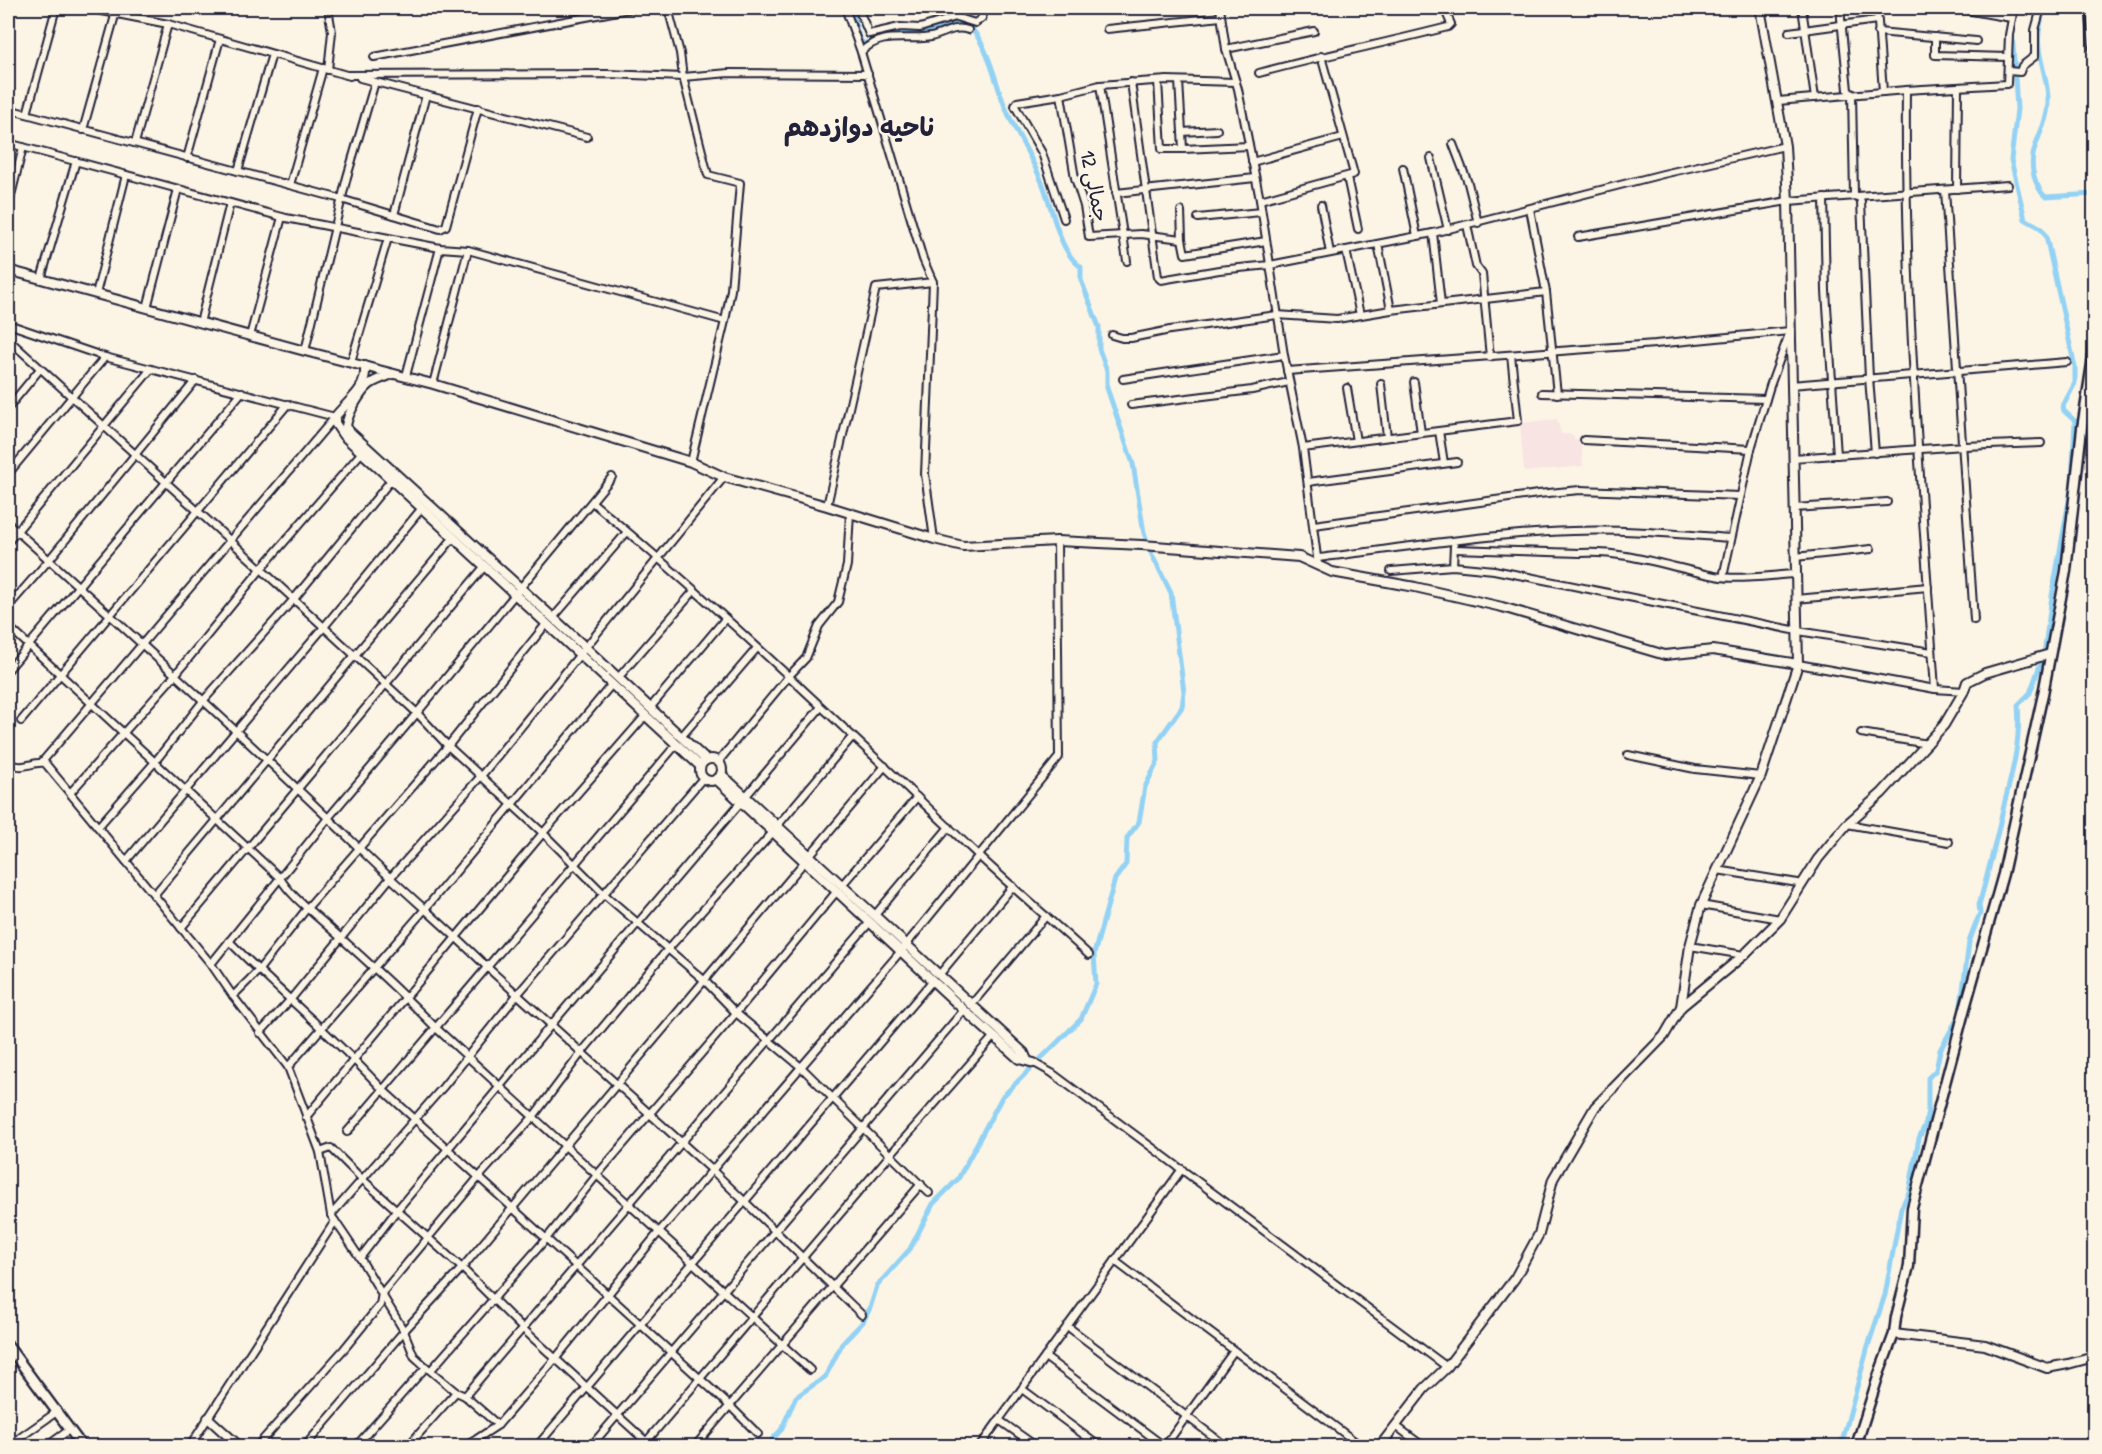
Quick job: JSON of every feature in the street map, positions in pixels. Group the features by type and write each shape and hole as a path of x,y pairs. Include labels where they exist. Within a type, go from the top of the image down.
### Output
{"main road":[{"path":"2091,8 2094,48"},
{"path":"1856,1446 1894,1334 1908,1266 1912,1208 2003,874 2066,571 2082,428 2094,351"},
{"path":"8,1346 82,1446"}],"street":[{"path":"27,114 56,8"},
{"path":"87,8 168,24 347,75 587,136"},
{"path":"290,185 325,69 332,32 328,8"},
{"path":"374,57 634,8"},
{"path":"668,8 708,175 740,183 731,291 726,321 691,462"},
{"path":"845,8 868,74 923,259 933,282 925,474 934,539"},
{"path":"858,8 869,34 900,27 920,28 956,17 975,23 982,18 982,8"},
{"path":"1220,8 1226,49 1236,82 1260,200 1284,355 1303,448 1318,562"},
{"path":"1258,73 1448,27 1451,24 1444,8"},
{"path":"1681,1007 1690,946 1701,905 1761,776 1798,664 1785,146 1760,8"},
{"path":"1802,8 1815,98"},
{"path":"1840,8 1848,90 1852,94 1854,196"},
{"path":"1877,8 1883,92"},
{"path":"1955,8 2011,18"},
{"path":"1778,101 2007,84 2011,18 2014,8"},
{"path":"2008,71 2020,72 2022,66 2035,56 2040,8"},
{"path":"83,130 116,12"},
{"path":"1107,29 1221,17"},
{"path":"1789,32 1878,20"},
{"path":"135,143 168,24"},
{"path":"861,52 868,46 892,38 930,37 960,27 968,30"},
{"path":"1226,49 1314,31"},
{"path":"1878,32 1976,41"},
{"path":"1935,37 1935,55 2008,57"},
{"path":"187,158 220,39"},
{"path":"238,171 272,54"},
{"path":"1260,200 1354,174 1321,57"},
{"path":"347,75 608,74 683,77 729,73 868,74"},
{"path":"1064,219 1042,153 1015,104 1100,85 1158,81 1236,82"},
{"path":"1158,81 1162,149 1249,146"},
{"path":"1179,81 1183,149"},
{"path":"305,351 341,199 375,82"},
{"path":"1131,82 1159,279 1270,265 1448,230 1663,174 1785,146"},
{"path":"1100,85 1127,261"},
{"path":"1957,189 1958,87"},
{"path":"1906,90 1905,192 1935,689"},
{"name":"جمالی 12","path":"1061,94 1088,236 1122,234 1182,239 1185,254 1266,242"},
{"path":"394,215 426,95"},
{"path":"8,109 341,199 440,229 446,226 478,108"},
{"path":"1182,132 1217,130"},
{"path":"1252,162 1343,137"},
{"path":"8,142 282,217 440,248 468,250 726,321"},
{"path":"1453,144 1468,183 1478,223"},
{"path":"8,208 23,147"},
{"path":"1431,158 1448,230"},
{"path":"42,279 76,161"},
{"path":"1403,168 1417,236"},
{"path":"96,294 126,175"},
{"path":"1347,177 1358,229"},
{"path":"1116,193 1256,178"},
{"path":"1578,237 1788,201 2008,185"},
{"path":"147,308 178,189"},
{"path":"1945,190 1974,620"},
{"path":"1854,196 1860,198 1861,202 1869,378 1875,453"},
{"path":"1824,198 1826,291 1837,455"},
{"path":"200,322 230,203"},
{"path":"1321,205 1330,253"},
{"path":"1530,209 1546,292 1557,394"},
{"path":"1181,211 1182,239"},
{"path":"1198,218 1261,212"},
{"path":"250,336 282,217"},
{"path":"1467,225 1476,266 1482,274 1490,357"},
{"path":"1433,233 1441,304"},
{"path":"351,362 388,238"},
{"path":"1378,244 1391,310"},
{"path":"406,376 440,248"},
{"path":"433,384 468,250"},
{"path":"1346,250 1360,315"},
{"path":"8,270 305,351 406,376 691,462 724,477 963,546 1057,541 1299,557 1318,562 1332,572 1414,587 1502,608 1665,655 1713,650 1935,689 1964,691"},
{"path":"827,506 876,288 933,282"},
{"path":"1112,335 1122,339 1131,338 1170,330 1278,315 1337,319 1391,310 1546,292"},
{"path":"8,324 105,357 335,417"},
{"path":"1287,371 1655,344 1790,331"},
{"path":"1723,577 1751,449 1790,331"},
{"path":"8,341 230,540 386,684 604,894 705,981 736,1013 801,1067 929,1193"},
{"path":"1123,379 1284,355"},
{"path":"1303,448 1518,421 1511,355"},
{"path":"8,474 105,357"},
{"path":"1791,385 2067,362"},
{"path":"8,763 26,768 42,762 362,387 366,379 365,366"},
{"path":"8,408 40,369"},
{"path":"8,542 151,369"},
{"path":"394,374 373,382 364,390 348,417 347,429 518,592 703,763"},
{"path":"8,607 196,380"},
{"path":"1131,405 1252,390 1289,382"},
{"path":"1414,382 1421,433"},
{"path":"1381,384 1387,437"},
{"path":"1347,388 1356,441"},
{"path":"8,670 242,392"},
{"path":"1542,393 1766,399"},
{"path":"21,721 288,404"},
{"path":"335,417 338,428 362,452 484,567 518,592"},
{"path":"1439,431 1444,463"},
{"path":"1584,440 1751,449"},
{"path":"1793,458 2041,443"},
{"path":"71,792 175,675 261,569 362,452"},
{"path":"1308,482 1457,462"},
{"path":"211,964 328,817 612,477"},
{"path":"260,1033 291,999 391,877 481,776 724,477"},
{"path":"98,826 154,763 203,701 294,599 392,479"},
{"path":"1314,525 1580,490 1740,496"},
{"path":"592,502 659,558 853,736 979,856 1089,955"},
{"path":"1794,508 1887,502"},
{"path":"126,861 422,508"},
{"path":"718,762 806,658 819,626 838,602 842,594 847,565 850,513"},
{"path":"8,523 299,789 358,848 457,937 517,995 712,1170 862,1315"},
{"path":"1318,562 1569,531 1624,530 1731,538"},
{"path":"232,996 258,971 358,848 448,746 550,621 627,532"},
{"path":"154,895 454,537"},
{"path":"466,1446 498,1425 556,1358 659,1232 904,948 1059,757 1057,541"},
{"path":"1453,566 1454,545"},
{"path":"1454,545 1580,553 1599,552 1665,563 1723,577 1795,574"},
{"path":"1795,557 1871,549"},
{"path":"1391,571 1453,566 1494,570 1798,631 1932,652"},
{"path":"181,928 484,567"},
{"path":"1796,599 1928,586"},
{"path":"288,1067 426,909 615,681 694,591"},
{"path":"306,1117 405,996 725,619"},
{"path":"8,626 405,996 466,1056 567,1145 628,1205 810,1370"},
{"path":"347,1132 757,648"},
{"path":"1380,1446 1424,1389 1447,1366 1515,1278 1539,1234 1553,1179 1595,1107 1664,1036 1681,1007 1744,955 1780,919 1818,859 1847,824 1882,793 1944,724 1967,682 1985,673 2050,654"},
{"path":"360,1258 397,1210 551,1025 821,707"},
{"path":"1861,733 1928,744"},
{"path":"257,1446 344,1349 380,1305 381,1293 533,1117 582,1052 668,949 776,828 853,736"},
{"path":"1628,755 1695,769 1761,776"},
{"path":"711,759 718,762 721,768 718,776 710,781 703,778 700,772 703,763 711,759"},
{"path":"42,762 71,792 211,964 232,996 288,1067 320,1152 333,1218 405,1331 414,1356 498,1425"},
{"path":"305,1446 462,1269 885,766"},
{"path":"718,776 968,1008 1019,1059 1030,1061 1052,1073 1447,1366"},
{"path":"190,1446 333,1218 517,995 703,778"},
{"path":"356,1446 546,1239 597,1175 917,797"},
{"path":"1847,824 1949,842"},
{"path":"465,1396 682,1144 949,827"},
{"path":"1717,870 1798,883"},
{"path":"537,1446 1013,886"},
{"path":"1701,905 1780,919"},
{"path":"591,1446 1046,916"},
{"path":"229,941 258,971 323,1028 383,1090 758,1434"},
{"path":"1690,946 1744,955"},
{"path":"968,1008 1024,1053 1030,1061"},
{"path":"320,1152 331,1148 649,1444 700,1379 802,1258 994,1036"},
{"path":"980,1446 1182,1169"},
{"path":"696,1446 921,1184"},
{"path":"1115,1261 1233,1352 1361,1446"},
{"path":"1068,1326 1226,1446"},
{"path":"1894,1334 1985,1345 2047,1368 2068,1365 2094,1357"},
{"path":"1045,1357 1165,1446 1233,1352"},
{"path":"1022,1389 1099,1446"},
{"path":"408,1446 456,1392"},
{"path":"8,1446 58,1411"},
{"path":"208,1418 239,1446"},
{"path":"999,1420 1036,1446"},
{"path":"1396,1426 1424,1446"},
{"path":"47,1446 69,1430"}],"shaded area":[{"path":"1557,419 1561,434 1574,435 1574,440 1581,439 1583,466 1524,472 1520,423"}],"waterway":[{"path":"766,1446 781,1430 796,1397 825,1377 842,1344 863,1322 877,1286 910,1249 933,1204 958,1179 1002,1097 1081,1019 1096,984 1094,954 1115,879 1126,864 1127,838 1139,822 1145,787 1158,761 1157,742 1182,707 1184,692 1171,593 1144,533 1133,464 1107,388 1107,371 1099,349 1099,327 1081,280 1081,267 1066,250 1061,239 1041,180 1006,109 980,40 965,22 927,33 888,34 864,44 859,38 851,8"},
{"path":"2044,8 2039,43 2048,103 2047,113 2034,150 2033,171 2036,182 2046,197 2094,194"},
{"path":"1841,1446 1868,1346 1885,1295 1901,1208 1909,1192 1919,1138 1926,1123 1928,1078 1936,1070 1940,1050 1960,1014 1969,942 1980,913 1979,905 2013,766 2018,730 2018,705 2030,693 2044,654 2072,484 2075,421 2064,411 2063,406 2075,383 2075,367 2046,236 2041,228 2025,219 2011,160 2017,109 2012,30"}],"district":[{"name":"ناحیه دوازدهم","path":"859,126"}]}
